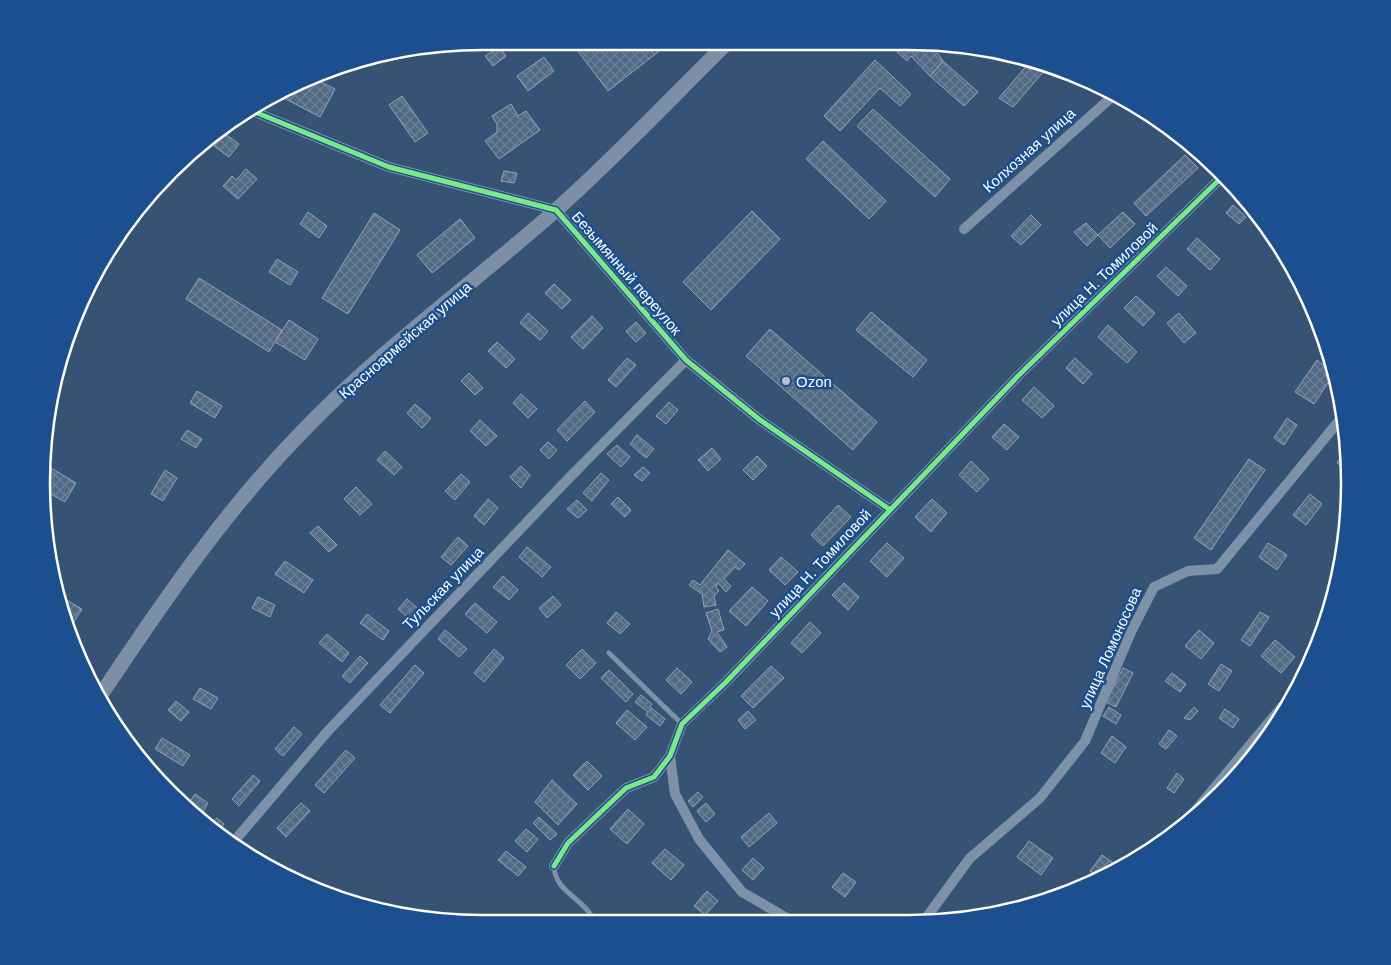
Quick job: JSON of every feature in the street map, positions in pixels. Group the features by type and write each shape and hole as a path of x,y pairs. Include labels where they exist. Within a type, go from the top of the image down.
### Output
{"main road":[{"name":"Красноармейская улица","path":"104,691 228,514 300,434 390,348 556,210 720,50"}],"street":[{"name":"Колхозная улица","path":"964,230 1108,99"},
{"name":"Безымянный переулок","path":"258,113 389,167 556,210 686,360 760,420 889,509"},
{"name":"улица Н. Томиловой","path":"554,866 568,843 626,788 654,777 670,756 682,724 726,682 889,509 1019,375 1218,181"},
{"name":"Тульская улица","path":"237,839 327,732 569,478 686,360"},
{"name":"улица Ломоносова","path":"929,914 970,858 1040,798 1085,741 1131,632 1154,587 1188,570 1217,570 1337,424"},
{"path":"1216,786 1266,726"},
{"path":"670,756 675,794 699,839 742,892 782,915"}],"lane":[{"path":"610,653 682,724"},
{"path":"554,866 554,874 562,888 588,908 591,915"}],"building":[{"path":"494,50 501,50 506,56 493,66 485,56"},
{"path":"577,50 661,50 608,91"},
{"path":"899,50 936,51 943,61 930,76 911,56 907,61 897,52"},
{"path":"544,57 554,71 528,91 517,76"},
{"path":"875,60 911,94 900,106 880,88 840,131 824,116"},
{"path":"943,61 978,92 964,106 930,76"},
{"path":"1026,67 1044,72 1013,107 999,98"},
{"path":"320,82 335,89 320,117 285,98"},
{"path":"402,96 428,133 415,142 389,105"},
{"path":"511,104 518,116 526,111 540,130 499,159 485,141 497,132 497,124 492,116"},
{"path":"873,109 950,179 935,197 857,126"},
{"path":"226,134 239,144 229,157 214,146"},
{"path":"823,141 886,201 869,219 806,159"},
{"path":"1185,155 1198,168 1146,216 1134,203"},
{"path":"246,169 257,179 238,199 223,186 232,176 236,180"},
{"path":"504,171 517,173 514,183 501,181"},
{"path":"1233,205 1246,217 1239,224 1226,213"},
{"path":"752,211 780,239 711,310 683,282"},
{"path":"308,212 327,226 319,238 300,224"},
{"path":"1123,212 1135,224 1110,248 1098,235"},
{"path":"374,213 400,230 348,314 322,298"},
{"path":"1031,215 1041,225 1021,245 1011,236"},
{"path":"460,219 475,238 432,273 417,255"},
{"path":"1086,223 1098,235 1087,246 1074,232"},
{"path":"1197,238 1220,259 1210,270 1187,249"},
{"path":"277,259 298,272 290,285 269,272"},
{"path":"1166,267 1187,286 1178,296 1157,276"},
{"path":"199,278 282,330 269,352 186,299"},
{"path":"554,284 571,300 562,309 545,293"},
{"path":"1136,296 1155,313 1143,326 1124,308"},
{"path":"871,312 927,360 913,377 856,330"},
{"path":"528,313 548,331 540,340 520,323"},
{"path":"1179,313 1196,333 1184,343 1167,323"},
{"path":"592,316 603,328 583,349 571,337"},
{"path":"289,320 318,339 305,360 275,342"},
{"path":"636,322 646,333 636,342 626,331"},
{"path":"1108,325 1137,352 1127,363 1098,337"},
{"path":"770,329 877,422 853,450 746,356"},
{"path":"497,342 515,359 506,368 488,351"},
{"path":"627,358 636,365 616,387 608,380"},
{"path":"1075,358 1092,374 1083,384 1066,368"},
{"path":"1317,360 1325,366 1329,382 1314,404 1295,392"},
{"path":"469,373 483,388 475,395 461,381"},
{"path":"1034,387 1054,406 1042,418 1022,400"},
{"path":"197,391 222,406 215,418 190,403"},
{"path":"521,394 537,409 528,418 513,403"},
{"path":"585,401 595,412 567,441 557,430"},
{"path":"669,402 678,410 666,424 656,416"},
{"path":"415,404 431,418 422,428 407,413"},
{"path":"1287,418 1297,425 1284,445 1274,438"},
{"path":"480,420 497,436 486,446 470,431"},
{"path":"1004,424 1019,437 1007,450 992,437"},
{"path":"187,430 202,439 196,448 181,439"},
{"path":"637,435 654,449 646,458 630,444"},
{"path":"548,442 557,450 549,459 540,450"},
{"path":"617,445 630,457 621,467 607,454"},
{"path":"712,448 721,459 708,471 698,460"},
{"path":"385,451 402,467 394,475 377,460"},
{"path":"757,456 767,466 753,480 743,470"},
{"path":"1249,459 1265,470 1211,550 1194,538"},
{"path":"971,461 989,479 977,492 959,475"},
{"path":"521,466 530,475 521,488 510,477"},
{"path":"643,467 650,473 642,481 634,475"},
{"path":"51,468 76,483 65,502 50,494"},
{"path":"165,470 177,478 163,501 151,494"},
{"path":"601,473 609,480 592,501 583,493"},
{"path":"461,474 470,482 455,500 445,491"},
{"path":"356,487 372,504 360,515 344,499"},
{"path":"1310,494 1322,504 1306,525 1293,515"},
{"path":"618,497 631,510 625,517 611,504"},
{"path":"488,499 498,508 484,525 474,516"},
{"path":"932,499 947,513 931,532 915,517"},
{"path":"577,500 587,510 578,518 567,509"},
{"path":"838,505 851,517 823,546 811,535"},
{"path":"318,526 337,545 329,552 310,533"},
{"path":"458,537 468,546 451,565 441,557"},
{"path":"887,543 904,558 887,577 870,561"},
{"path":"1268,543 1287,555 1277,570 1259,557"},
{"path":"527,547 551,567 542,577 519,557"},
{"path":"728,550 745,564 739,570 735,567 724,579 731,586 726,592 718,583 716,587 719,591 714,596 716,605 704,607 702,594 689,585 693,580 700,585"},
{"path":"781,557 798,572 785,585 769,570"},
{"path":"285,561 313,580 304,593 275,574"},
{"path":"503,576 518,590 509,600 493,587"},
{"path":"844,583 859,597 848,610 832,595"},
{"path":"752,587 768,601 746,626 729,611"},
{"path":"553,596 561,605 547,618 539,608"},
{"path":"258,597 275,605 270,617 252,608"},
{"path":"407,599 422,612 413,622 398,609"},
{"path":"67,600 82,609 73,623"},
{"path":"475,603 497,622 487,633 465,614"},
{"path":"718,609 724,630 717,632 727,647 720,652 708,639 712,631 706,613"},
{"path":"616,612 630,624 620,634 607,623"},
{"path":"1260,612 1269,617 1250,646 1241,640"},
{"path":"367,614 389,631 383,640 360,623"},
{"path":"810,622 821,633 802,653 791,643"},
{"path":"445,630 467,649 459,657 438,639"},
{"path":"1199,630 1214,643 1201,659 1185,646"},
{"path":"327,634 349,653 342,662 319,643"},
{"path":"1275,640 1295,657 1281,673 1261,656"},
{"path":"494,649 504,658 484,682 474,673"},
{"path":"582,649 596,663 580,679 566,665"},
{"path":"360,656 368,663 350,683 342,676"},
{"path":"1221,664 1232,671 1219,691 1208,684"},
{"path":"415,665 424,673 390,713 380,705"},
{"path":"771,666 784,678 753,708 741,696"},
{"path":"677,668 692,682 681,694 666,680"},
{"path":"1123,668 1133,673 1116,707 1106,702"},
{"path":"609,670 633,694 626,702 601,678"},
{"path":"1172,673 1186,684 1180,692 1165,681"},
{"path":"200,688 218,698 211,709 193,699"},
{"path":"641,695 652,704 650,707 665,719 660,726 646,715 648,712 635,702"},
{"path":"176,701 189,712 181,721 168,710"},
{"path":"1109,707 1121,715 1116,724 1103,716"},
{"path":"1194,707 1198,711 1190,720 1184,718"},
{"path":"1225,709 1239,719 1233,728 1219,718"},
{"path":"627,710 647,727 635,740 616,723"},
{"path":"748,711 756,720 745,729 738,720"},
{"path":"294,727 302,734 283,756 275,749"},
{"path":"1169,730 1177,736 1166,749 1159,744"},
{"path":"1112,736 1126,747 1115,763 1101,753"},
{"path":"162,738 190,755 183,766 155,749"},
{"path":"346,750 355,758 324,793 315,785"},
{"path":"587,761 602,776 588,790 573,775"},
{"path":"1177,773 1184,779 1174,793 1167,788"},
{"path":"253,775 260,781 239,806 232,799"},
{"path":"552,780 577,804 558,825 535,802"},
{"path":"698,792 703,797 693,807 688,801"},
{"path":"195,794 208,803 203,813 190,801"},
{"path":"301,803 310,811 286,837 277,828"},
{"path":"706,803 715,814 706,822 697,811"},
{"path":"628,809 644,824 627,844 610,829"},
{"path":"769,813 777,823 749,847 741,837"},
{"path":"539,817 557,834 550,840 533,823"},
{"path":"217,818 224,824 221,827 214,822"},
{"path":"526,829 538,839 527,852 515,841"},
{"path":"1029,841 1053,858 1041,875 1017,857"},
{"path":"665,849 684,865 671,880 652,863"},
{"path":"506,851 526,867 518,876 498,860"},
{"path":"1102,855 1113,863 1093,873 1090,871"},
{"path":"753,858 764,868 753,880 742,870"},
{"path":"843,873 856,882 845,897 832,887"},
{"path":"707,891 718,901 705,915 694,906"}],"cycle path":[{"path":"258,113 389,167 556,210 686,360 760,420 889,509"},
{"path":"554,866 568,843 626,788 654,777 670,756 682,724 726,682 1019,375 1218,181"}],"place":[{"name":"Ozon","path":"786,381"}]}
